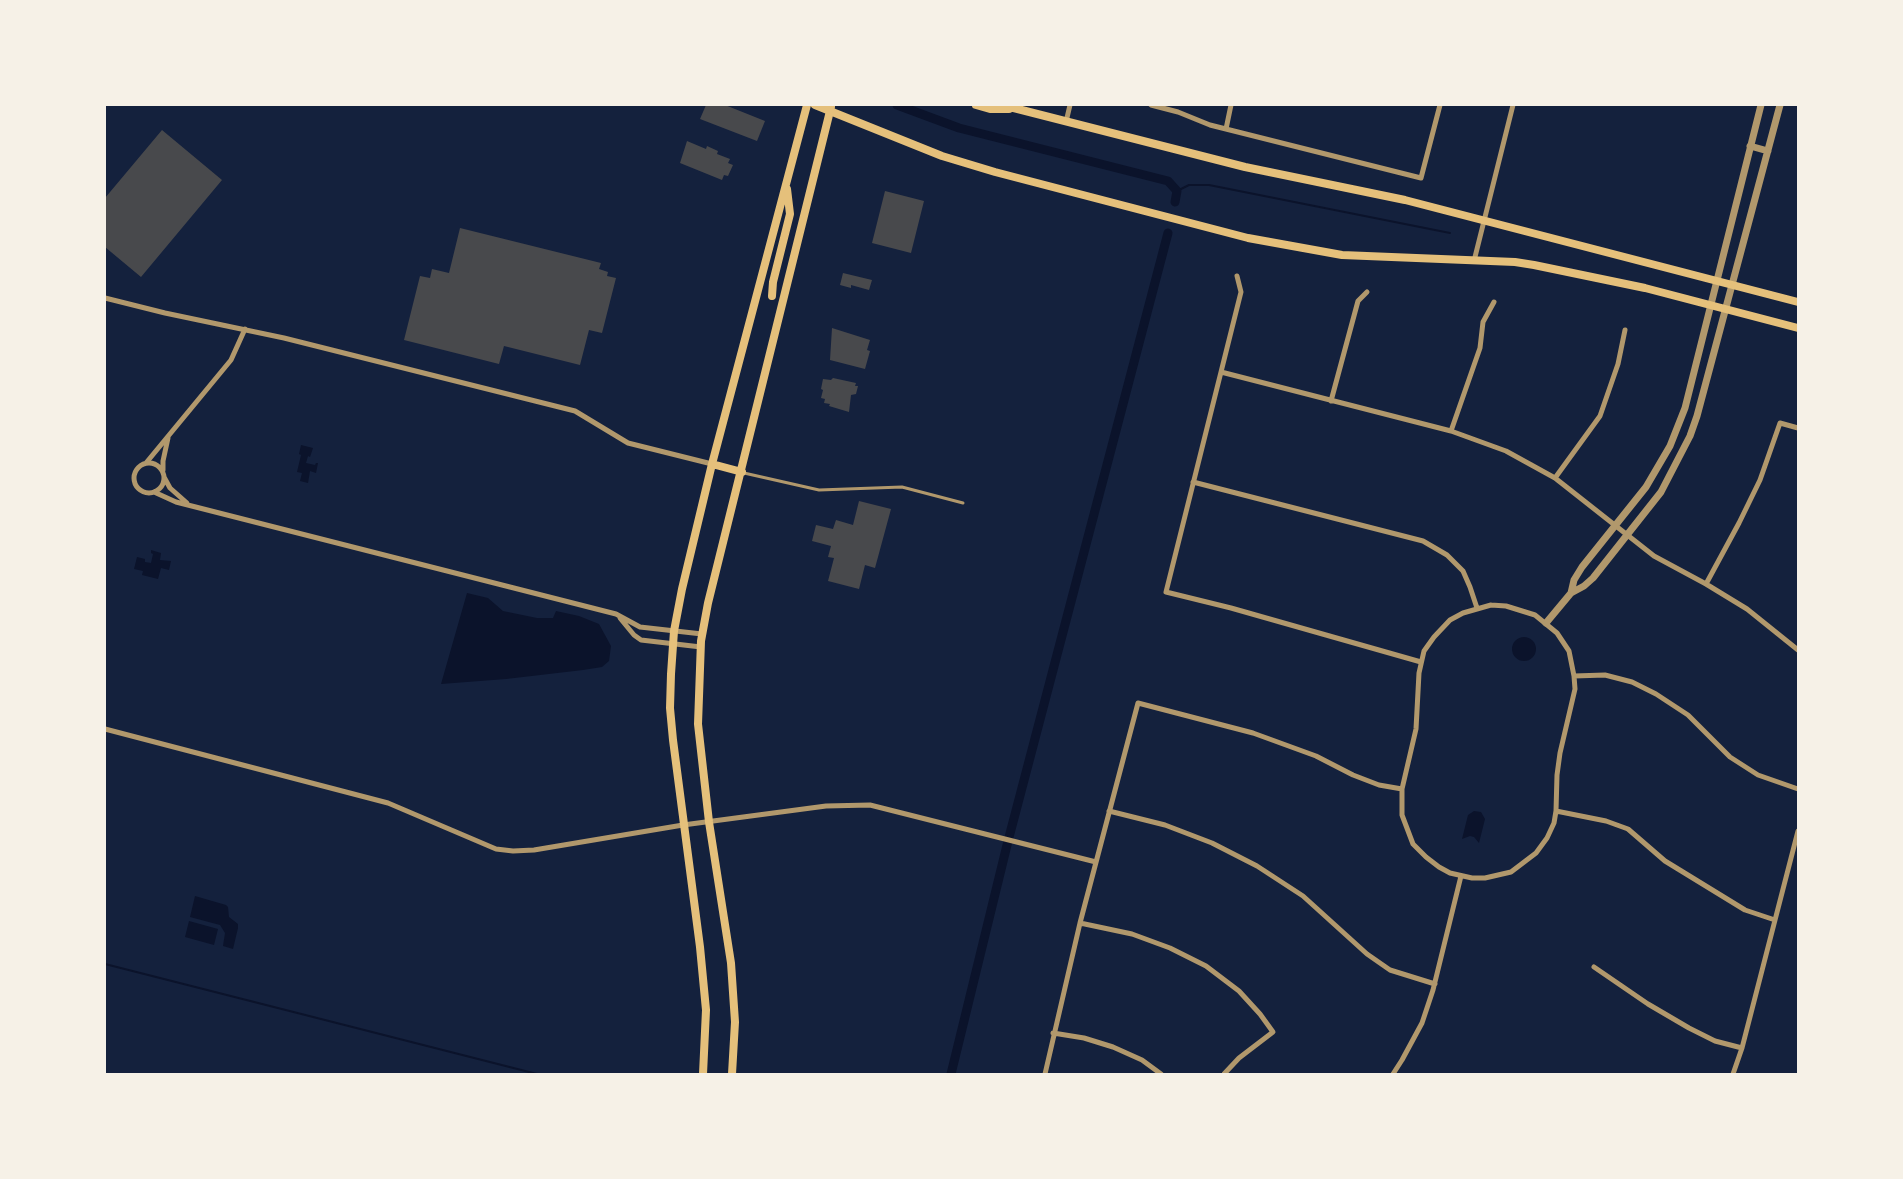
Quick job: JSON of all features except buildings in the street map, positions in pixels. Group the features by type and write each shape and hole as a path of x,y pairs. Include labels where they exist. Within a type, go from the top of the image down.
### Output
{"main road":[{"path":"704,1074 706,1010 670,708 674,631 712,464 807,105"},
{"path":"815,105 831,107 942,156 1248,238 1342,255 1515,262 1564,270 1798,328"},
{"path":"976,105 990,109 1017,109"},
{"path":"1002,105 1245,167 1405,200 1798,302"},
{"path":"732,1074 735,1022 731,963 698,724 702,634 831,107"},
{"path":"771,296 790,214 786,182"},
{"path":"757,292 784,300"},
{"path":"712,464 742,472"}],"street":[{"path":"1066,122 1070,105"},
{"path":"1152,105 1226,129 1421,178 1440,105"},
{"path":"1226,129 1231,105"},
{"path":"1474,261 1513,105"},
{"path":"1546,624 1570,593 1578,573 1646,487 1670,446 1685,408 1761,105"},
{"path":"1570,593 1593,578 1661,492 1690,436 1780,105"},
{"path":"1750,146 1767,151"},
{"path":"1237,276 1241,292 1166,592 1421,662"},
{"path":"1331,401 1358,301 1367,292"},
{"path":"105,298 245,329 575,411 628,443 712,464"},
{"path":"1451,431 1480,348 1483,322 1494,302"},
{"path":"245,329 231,360 169,437 147,462 136,468 134,480 141,490 154,492 176,502 616,614 640,627 702,634"},
{"path":"1555,478 1600,416 1618,364 1625,330"},
{"path":"1221,372 1451,431 1506,451 1555,478 1654,556 1748,609 1798,650"},
{"path":"1706,584 1740,523 1760,480 1780,423 1798,428"},
{"path":"154,492 162,486 164,455 169,437"},
{"path":"147,462 156,464 164,474 170,488 188,504"},
{"path":"1193,482 1423,541 1447,555 1462,571 1477,608"},
{"path":"1491,605 1506,606 1535,615 1546,624 1564,642 1569,651 1575,689 1560,753 1554,823 1544,844 1525,863 1511,872 1485,878 1461,876 1439,867 1413,844 1402,815 1402,789 1416,729 1419,674 1424,651 1450,620 1477,608 1491,605"},
{"path":"616,614 638,639 701,647"},
{"path":"1574,676 1605,675 1632,682 1656,694 1688,715 1730,758 1758,775 1798,789"},
{"path":"1044,1074 1080,922 1138,703 1253,733 1316,756 1362,779 1402,789"},
{"path":"105,729 388,803 496,849 534,850 683,825 826,806 870,805 1096,862"},
{"path":"1109,811 1165,825 1212,843 1257,866 1303,896 1367,954 1390,970 1435,984"},
{"path":"1556,811 1606,821 1628,829 1665,861 1745,910 1775,920"},
{"path":"1733,1074 1742,1048 1798,831"},
{"path":"1393,1074 1422,1023 1435,984 1461,876"},
{"path":"1080,922 1132,934 1170,948 1206,966 1239,991 1273,1032 1239,1058 1224,1074"},
{"path":"1594,968 1689,1028 1715,1041 1742,1048"},
{"path":"1053,1033 1084,1038 1113,1047 1142,1060 1161,1074"}],"lane":[{"path":"742,472 819,490 902,487 963,503"}],"water":[{"path":"301,445 313,448 306,463 315,465 318,463 316,473 310,471 308,483 300,481 302,473 297,472"},
{"path":"151,550 161,553 160,560 171,561 169,570 161,568 158,579 142,575 143,571 134,569 137,557 151,563 153,554"},
{"path":"467,593 488,598 503,611 537,618 553,618 556,611 579,616 599,624 611,646 609,661 602,667 583,670 441,684"},
{"path":"1524,637 1533,640 1536,649 1533,658 1524,661 1515,658 1512,649 1515,640"},
{"path":"1474,811 1481,812 1485,819 1479,843 1470,836 1462,839 1468,815"},
{"path":"195,896 228,907 229,917 238,924 233,949 223,946 225,933 220,925 190,917"},
{"path":"189,921 218,929 214,945 185,937"}],"waterway":[{"path":"897,105 959,128 1168,181 1177,191 1175,202"},
{"path":"1177,191 1189,185 1209,185 1450,233"},
{"path":"951,1074 1008,841 1168,233"},
{"path":"105,964 537,1074"}]}
